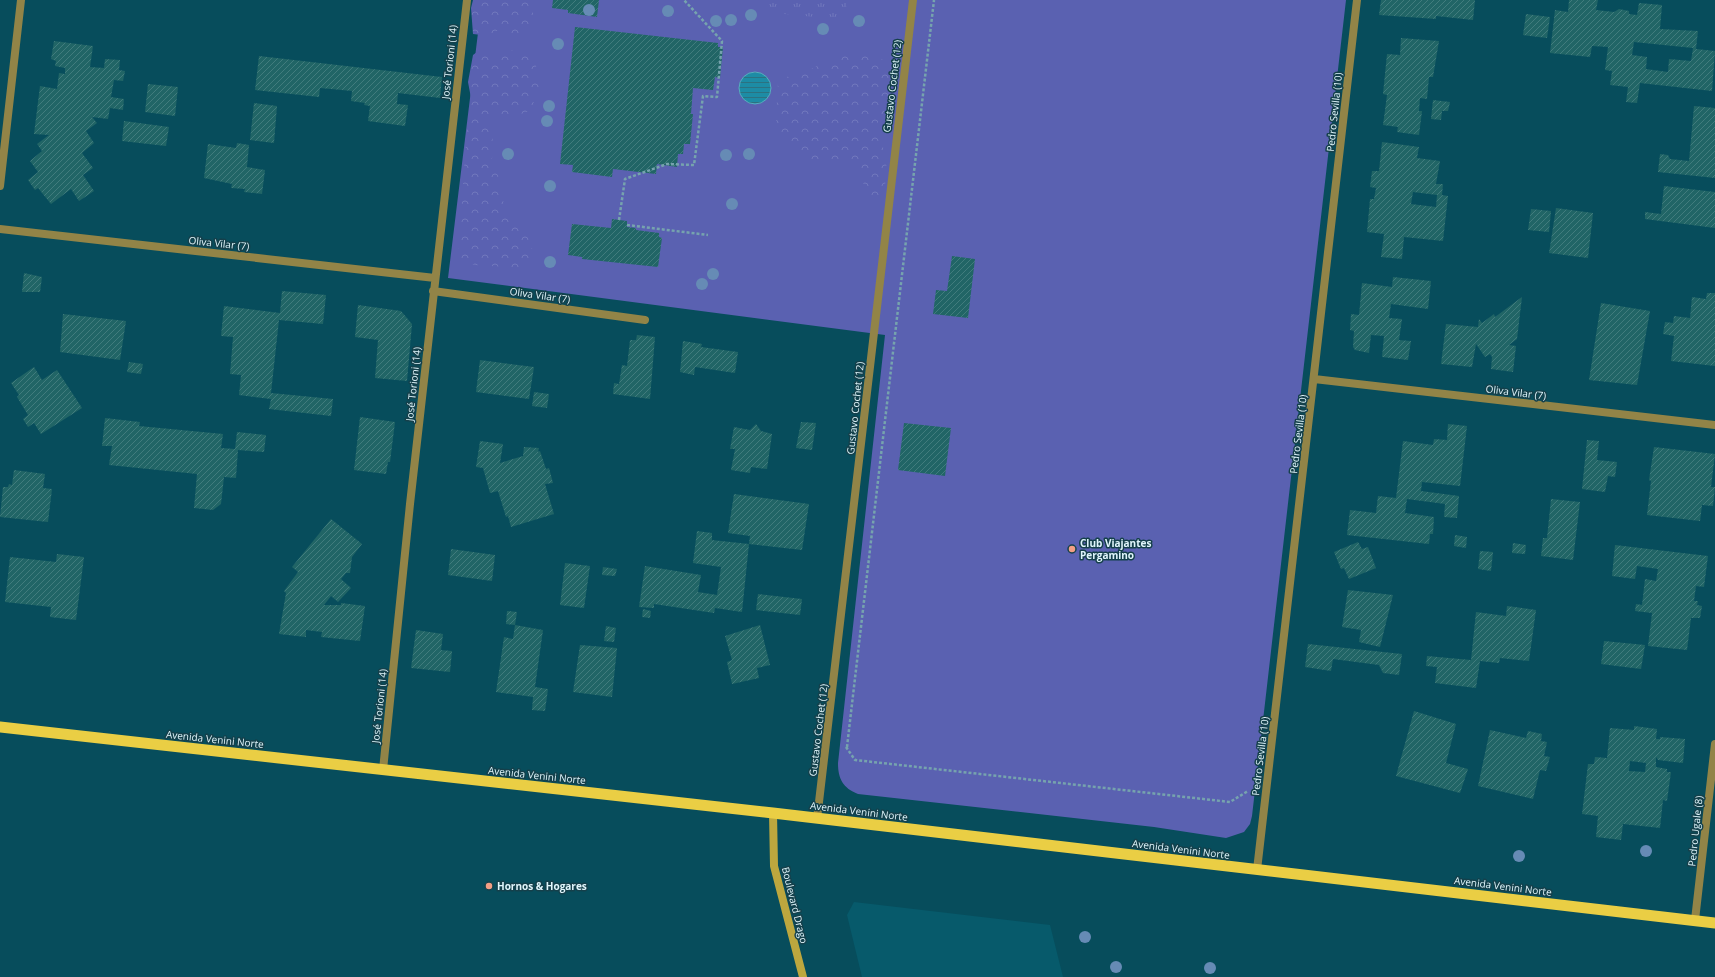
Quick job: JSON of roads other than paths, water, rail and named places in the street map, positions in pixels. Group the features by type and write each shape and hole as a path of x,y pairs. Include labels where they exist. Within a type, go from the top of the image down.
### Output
{"highway":[{"name":"Avenida Venini Norte","path":"0,727 774,813 1715,923"}],"main road":[{"name":"Boulevard Drago","path":"774,813 774,866 803,977"}],"street":[{"path":"0,186 21,0"},
{"name":"José Torioni (14)","path":"383,770 433,291 466,0"},
{"name":"Gustavo Cochet (12)","path":"818,819 913,0"},
{"name":"Pedro Sevilla (10)","path":"1257,870 1357,0"},
{"name":"Oliva Vilar (7)","path":"0,229 435,278"},
{"name":"Oliva Vilar (7)","path":"433,291 645,320"},
{"name":"Oliva Vilar (7)","path":"1314,379 1715,425"},
{"name":"Pedro Ugale (8)","path":"1695,920 1715,744"}],"place":[{"name":"Club Viajantes Pergamino","path":"1072,549"},
{"name":"Hornos & Hogares","path":"489,886"}]}
